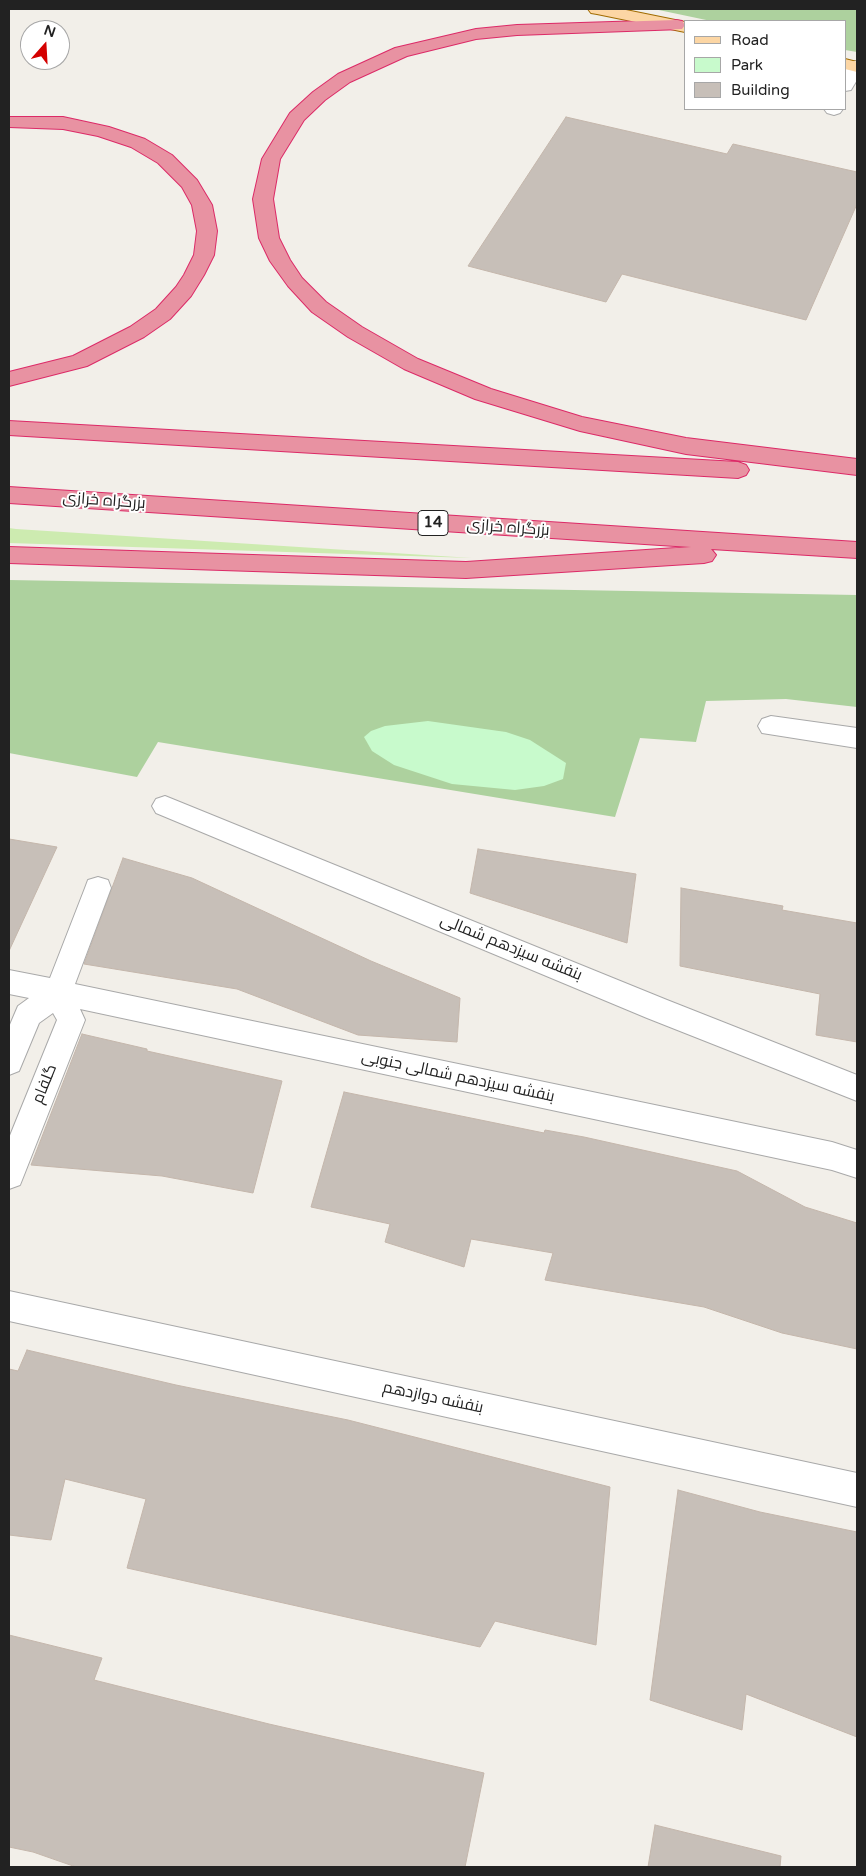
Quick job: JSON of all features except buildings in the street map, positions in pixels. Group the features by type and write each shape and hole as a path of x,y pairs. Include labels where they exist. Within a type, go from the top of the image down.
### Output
{"highway":[{"path":"680,26 517,30 476,34 401,52 344,78 319,96 298,117 272,159 263,199 270,238 280,261 295,282 319,307 355,332 411,364 483,394 580,424 686,446 857,467"},
{"path":"9,122 63,123 102,130 138,143 166,159 190,184 202,205 206,231 204,255 184,291 163,314 137,332 80,361 52,370 9,379"},
{"path":"9,428 857,476"},
{"name":"بزرگراه خرازی","path":"9,495 857,550"},
{"path":"9,555 466,570 818,547"}],"main road":[{"path":"597,9 680,26"}],"street":[{"path":"846,83 852,65"},
{"path":"771,726 857,738"},
{"name":"بنفشه سیزدهم شمالی","path":"165,806 657,1009 857,1088"},
{"path":"9,1062 28,1015 58,993 98,888"},
{"name":"بنفشه سیزدهم شمالی جنوبی","path":"9,982 823,1154 857,1164"},
{"name":"گلفام","path":"9,1175 71,1020 58,993"},
{"name":"بنفشه دوازدهم","path":"9,1306 857,1490"}],"green space":[{"path":"654,9 857,9 857,52 846,50 846,20 706,20"},
{"path":"9,528 16,529 472,558 9,543"},
{"path":"9,580 857,595 857,707 786,699 706,701 696,742 640,738 615,817 158,742 137,777 9,753"},
{"path":"428,721 506,732 530,740 566,763 563,779 544,786 515,790 452,784 394,765 372,751 364,737 371,731 385,726"}]}
